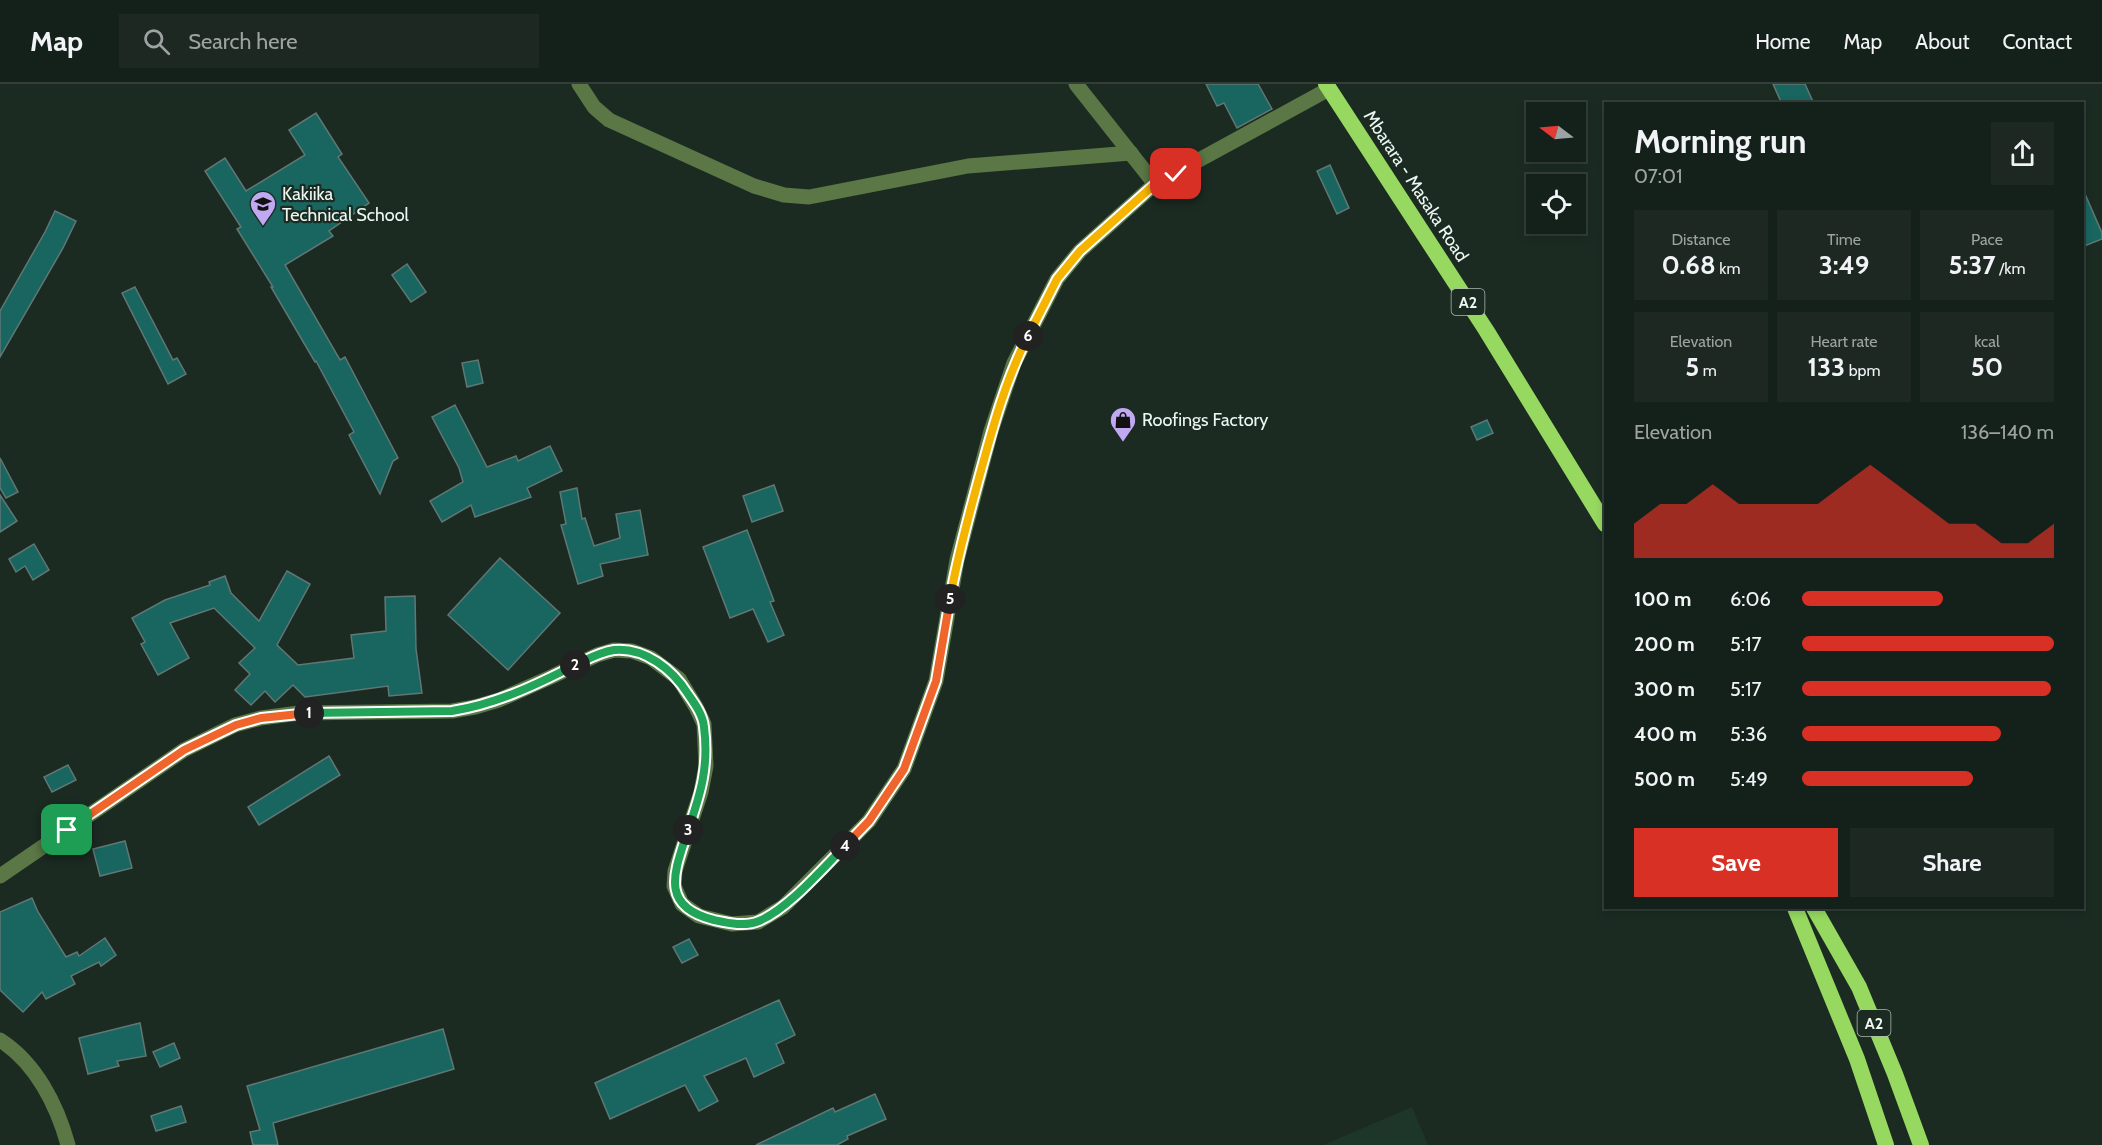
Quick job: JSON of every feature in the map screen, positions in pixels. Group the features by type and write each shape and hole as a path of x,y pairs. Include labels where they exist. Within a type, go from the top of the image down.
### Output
{"highway":[{"name":"Mbarara - Masaka Road","path":"1328,87 1486,330 1604,522"},
{"name":"A2","path":"1795,909 1857,1059 1886,1145"},
{"name":"A2","path":"1815,909 1859,987 1921,1145"}],"street":[{"path":"579,84 594,107 609,120 754,186 784,195 808,197 968,166 1131,153"},
{"path":"1076,84 1155,184"},
{"path":"0,876 184,750 236,725 261,718 299,713 452,711 475,707 499,700 597,655 614,650 632,651 651,658 679,679 704,724 706,766 701,792 675,871 674,886 682,904 699,916 732,924 758,922 783,907 869,821 904,769 936,681 957,560 992,431 1014,363 1057,279 1080,251 1155,184 1328,87"},
{"path":"0,1040 15,1049 45,1087 68,1145"}],"shaded area":[{"path":"1412,1107 1428,1145 1323,1145"}],"building":[{"path":"1206,84 1258,84 1272,109 1237,128 1224,103 1217,106"},
{"path":"1773,84 1805,84 1813,102 1781,102"},
{"path":"316,113 342,154 338,157 369,203 329,231 333,236 285,265 340,360 345,357 398,458 393,461 380,494 349,435 354,432 316,361 237,229 241,227 205,171 225,158 246,191 305,155 289,130"},
{"path":"1330,165 1349,208 1337,214 1317,171"},
{"path":"2084,192 2102,233 2102,239 2084,246"},
{"path":"55,211 76,221 63,248 0,357 0,311"},
{"path":"407,264 426,292 411,302 392,275"},
{"path":"135,287 173,360 177,358 186,374 168,384 122,293"},
{"path":"478,360 483,383 467,387 462,363"},
{"path":"455,405 487,467 516,456 518,461 550,446 562,471 527,488 531,497 475,517 471,505 442,522 430,501 463,482 459,468 432,417"},
{"path":"1487,420 1493,433 1477,440 1471,427"},
{"path":"0,458 18,492 6,498 0,488"},
{"path":"774,485 783,511 752,522 743,496"},
{"path":"577,488 582,519 585,518 594,546 620,538 616,514 640,510 648,555 600,564 603,576 578,584 561,525 566,524 560,492"},
{"path":"0,495 17,521 0,532"},
{"path":"747,530 774,601 770,602 784,635 768,642 753,609 730,618 703,547"},
{"path":"34,544 49,570 33,580 25,566 16,572 9,559"},
{"path":"500,558 560,613 508,670 448,615"},
{"path":"287,571 310,584 277,645 298,665 354,658 351,635 386,631 385,597 415,596 416,649 422,693 389,696 388,686 305,697 293,685 275,702 265,691 251,705 235,690 250,674 239,663 255,648 214,608 170,623 189,658 158,675 141,644 145,642 132,618 165,600 210,585 209,582 225,576 231,593 259,621"},
{"path":"329,756 340,775 259,825 248,807"},
{"path":"68,765 76,780 52,792 44,777"},
{"path":"125,841 132,868 100,876 93,849"},
{"path":"32,898 66,957 77,952 79,956 105,938 116,955 101,966 99,962 71,976 75,984 46,999 42,992 23,1012 0,990 0,912"},
{"path":"689,939 698,955 682,963 673,947"},
{"path":"779,1000 795,1035 776,1044 784,1063 754,1077 746,1058 704,1076 718,1101 699,1111 685,1085 610,1119 595,1083"},
{"path":"140,1023 146,1056 117,1061 119,1066 88,1074 79,1038"},
{"path":"443,1029 454,1069 273,1123 278,1145 253,1145 250,1132 260,1130 247,1086"},
{"path":"174,1043 180,1058 160,1067 153,1052"},
{"path":"875,1094 886,1119 847,1136 848,1139 837,1145 756,1145 833,1108 835,1112"},
{"path":"181,1106 186,1122 156,1131 151,1116"}],"place":[{"name":"Kakiika Technical School","path":"263,227"},
{"name":"Roofings Factory","path":"1123,443"}],"route":[{"path":"67,830 184,750 236,725 261,718 299,713 452,711 475,707 499,700 597,655 614,650 632,651 651,658 679,679 704,724 706,766 701,792 675,871 674,886 682,904 699,916 732,924 758,922 783,907 869,821 904,769 936,681 957,560 992,431 1014,363 1057,279 1080,251 1155,184 1176,174"}]}
